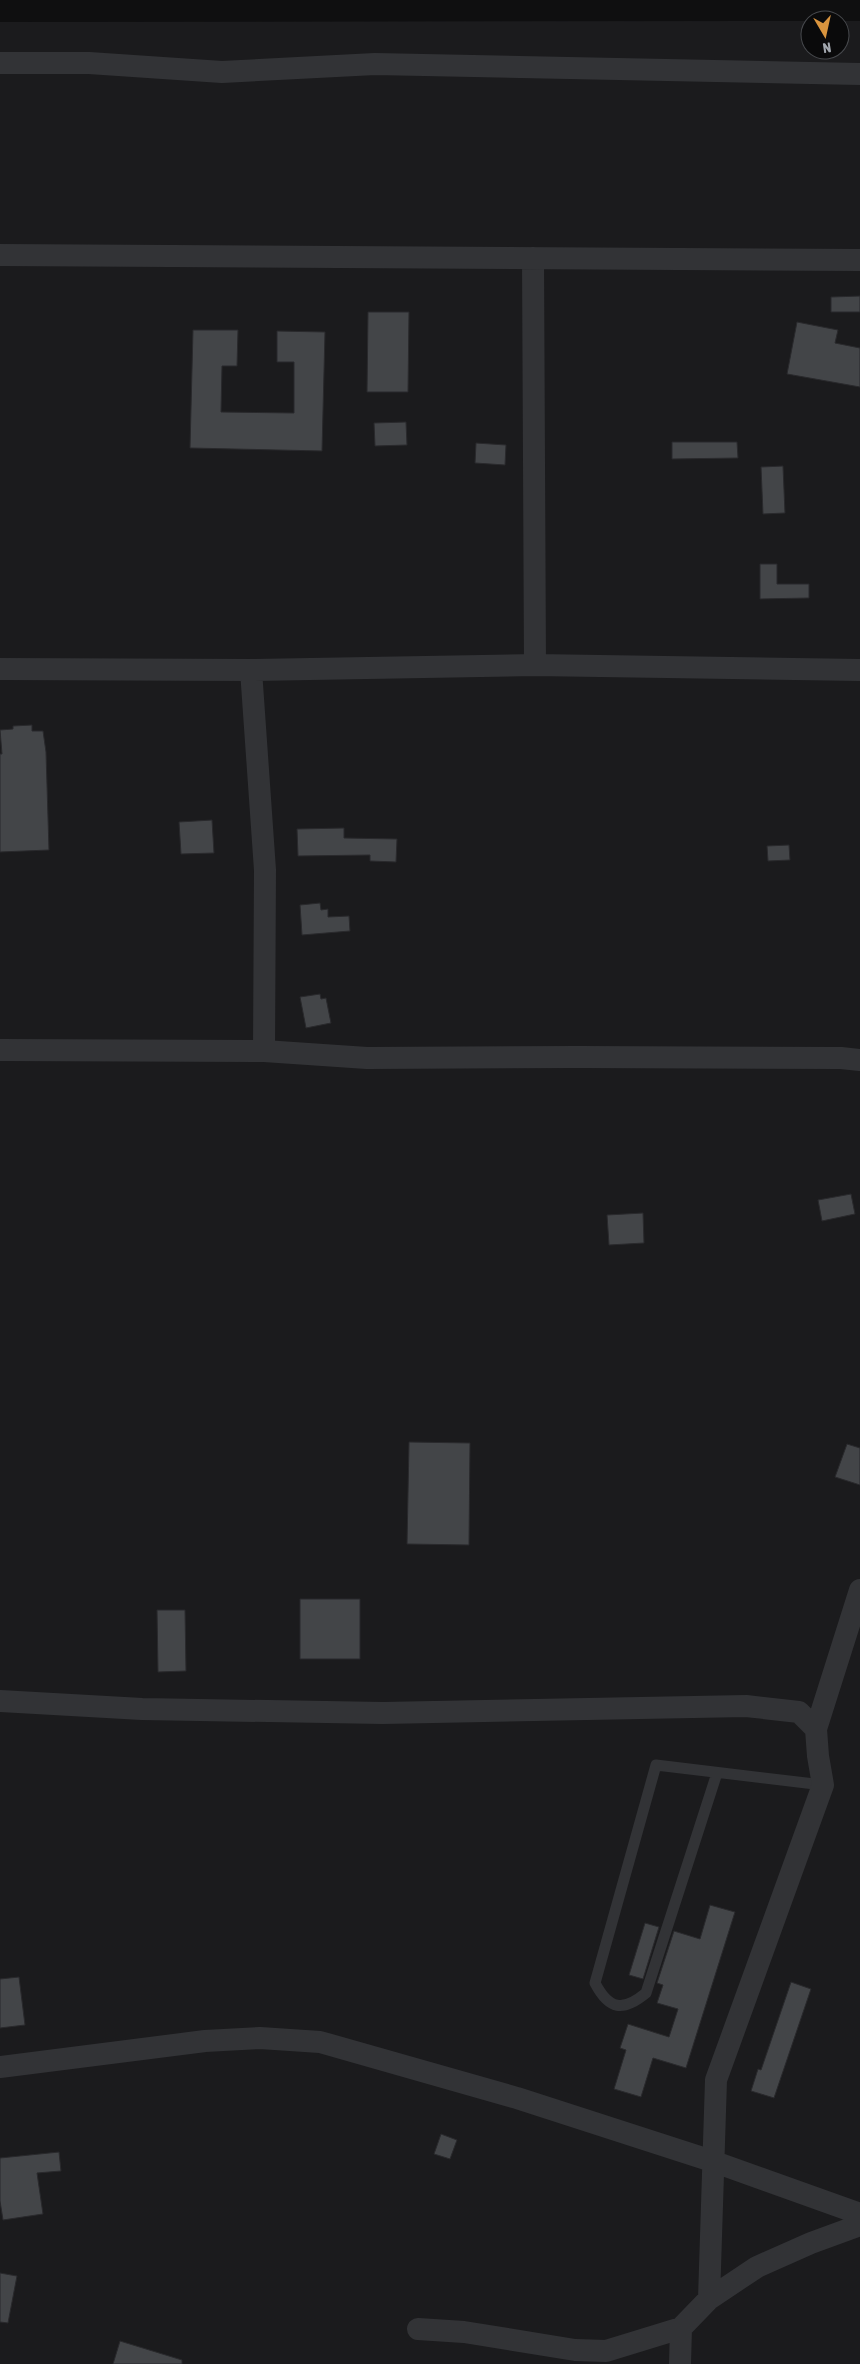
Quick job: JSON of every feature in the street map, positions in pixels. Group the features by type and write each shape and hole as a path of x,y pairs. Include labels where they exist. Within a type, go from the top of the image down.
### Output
{"street":[{"path":"0,63 89,62 222,72 375,64 860,74"},
{"path":"0,255 860,260"},
{"path":"533,258 535,665"},
{"path":"0,669 251,670 535,665 860,670"},
{"path":"251,670 265,870 264,1051"},
{"path":"0,1050 264,1051 367,1058 578,1056 841,1058 860,1060"},
{"path":"709,2299 716,2080 823,1785 816,1729 860,1590"},
{"path":"0,1701 142,1709 383,1713 746,1706 799,1712 816,1729"},
{"path":"0,2067 205,2041 260,2038 320,2042 517,2098 712,2161 860,2214"},
{"path":"418,2329 464,2332 575,2350 606,2351 681,2328 709,2299 758,2267 811,2242 860,2225"},
{"path":"680,2364 681,2328"}],"lane":[{"path":"718,1773 646,1993 632,2005 618,2006 602,1996 596,1983 656,1765 823,1785"}],"shaded area":[{"path":"800,21 800,60 850,60 850,21 860,21 860,2364 0,2364 0,22"}],"building":[{"path":"860,296 860,312 831,312 831,297"},
{"path":"368,312 409,312 408,392 367,392"},
{"path":"797,322 838,330 835,343 860,348 860,387 787,374"},
{"path":"193,330 238,330 237,366 222,366 221,412 294,413 294,362 277,362 277,331 325,332 322,451 190,448"},
{"path":"406,422 407,445 375,446 374,423"},
{"path":"672,442 737,442 738,458 672,459"},
{"path":"476,443 506,445 505,465 475,463"},
{"path":"783,466 785,513 763,514 761,467"},
{"path":"760,564 777,564 777,584 809,584 809,598 760,599"},
{"path":"32,725 32,731 43,731 46,752 49,850 0,852 0,754 2,754 0,730 13,729 13,726"},
{"path":"212,820 214,853 181,854 179,822"},
{"path":"344,828 344,838 397,839 396,862 370,861 370,855 298,856 297,829"},
{"path":"789,845 790,860 768,861 767,846"},
{"path":"320,903 321,910 328,909 328,917 349,916 350,931 302,935 300,905"},
{"path":"320,994 321,999 326,998 331,1023 306,1028 300,997"},
{"path":"851,1194 855,1214 822,1221 818,1200"},
{"path":"643,1213 644,1243 609,1245 607,1215"},
{"path":"409,1442 470,1443 469,1545 407,1544"},
{"path":"847,1444 860,1448 860,1485 835,1477"},
{"path":"300,1599 360,1599 360,1659 300,1659"},
{"path":"157,1610 185,1610 186,1671 158,1672"},
{"path":"710,1905 735,1912 686,2068 653,2058 641,2097 614,2089 626,2050 620,2048 628,2024 669,2037 678,2009 657,2003 663,1985 657,1983 674,1931 700,1939"},
{"path":"645,1923 659,1927 643,1979 629,1975"},
{"path":"19,1977 25,2025 0,2028 0,1979"},
{"path":"791,1982 811,1989 774,2098 751,2091 758,2069 761,2070"},
{"path":"441,2134 457,2140 450,2159 434,2154"},
{"path":"59,2152 61,2171 37,2173 43,2214 3,2220 0,2201 0,2158"},
{"path":"0,2273 17,2276 8,2323 0,2322"},
{"path":"120,2341 182,2360 182,2364 113,2364"}]}
